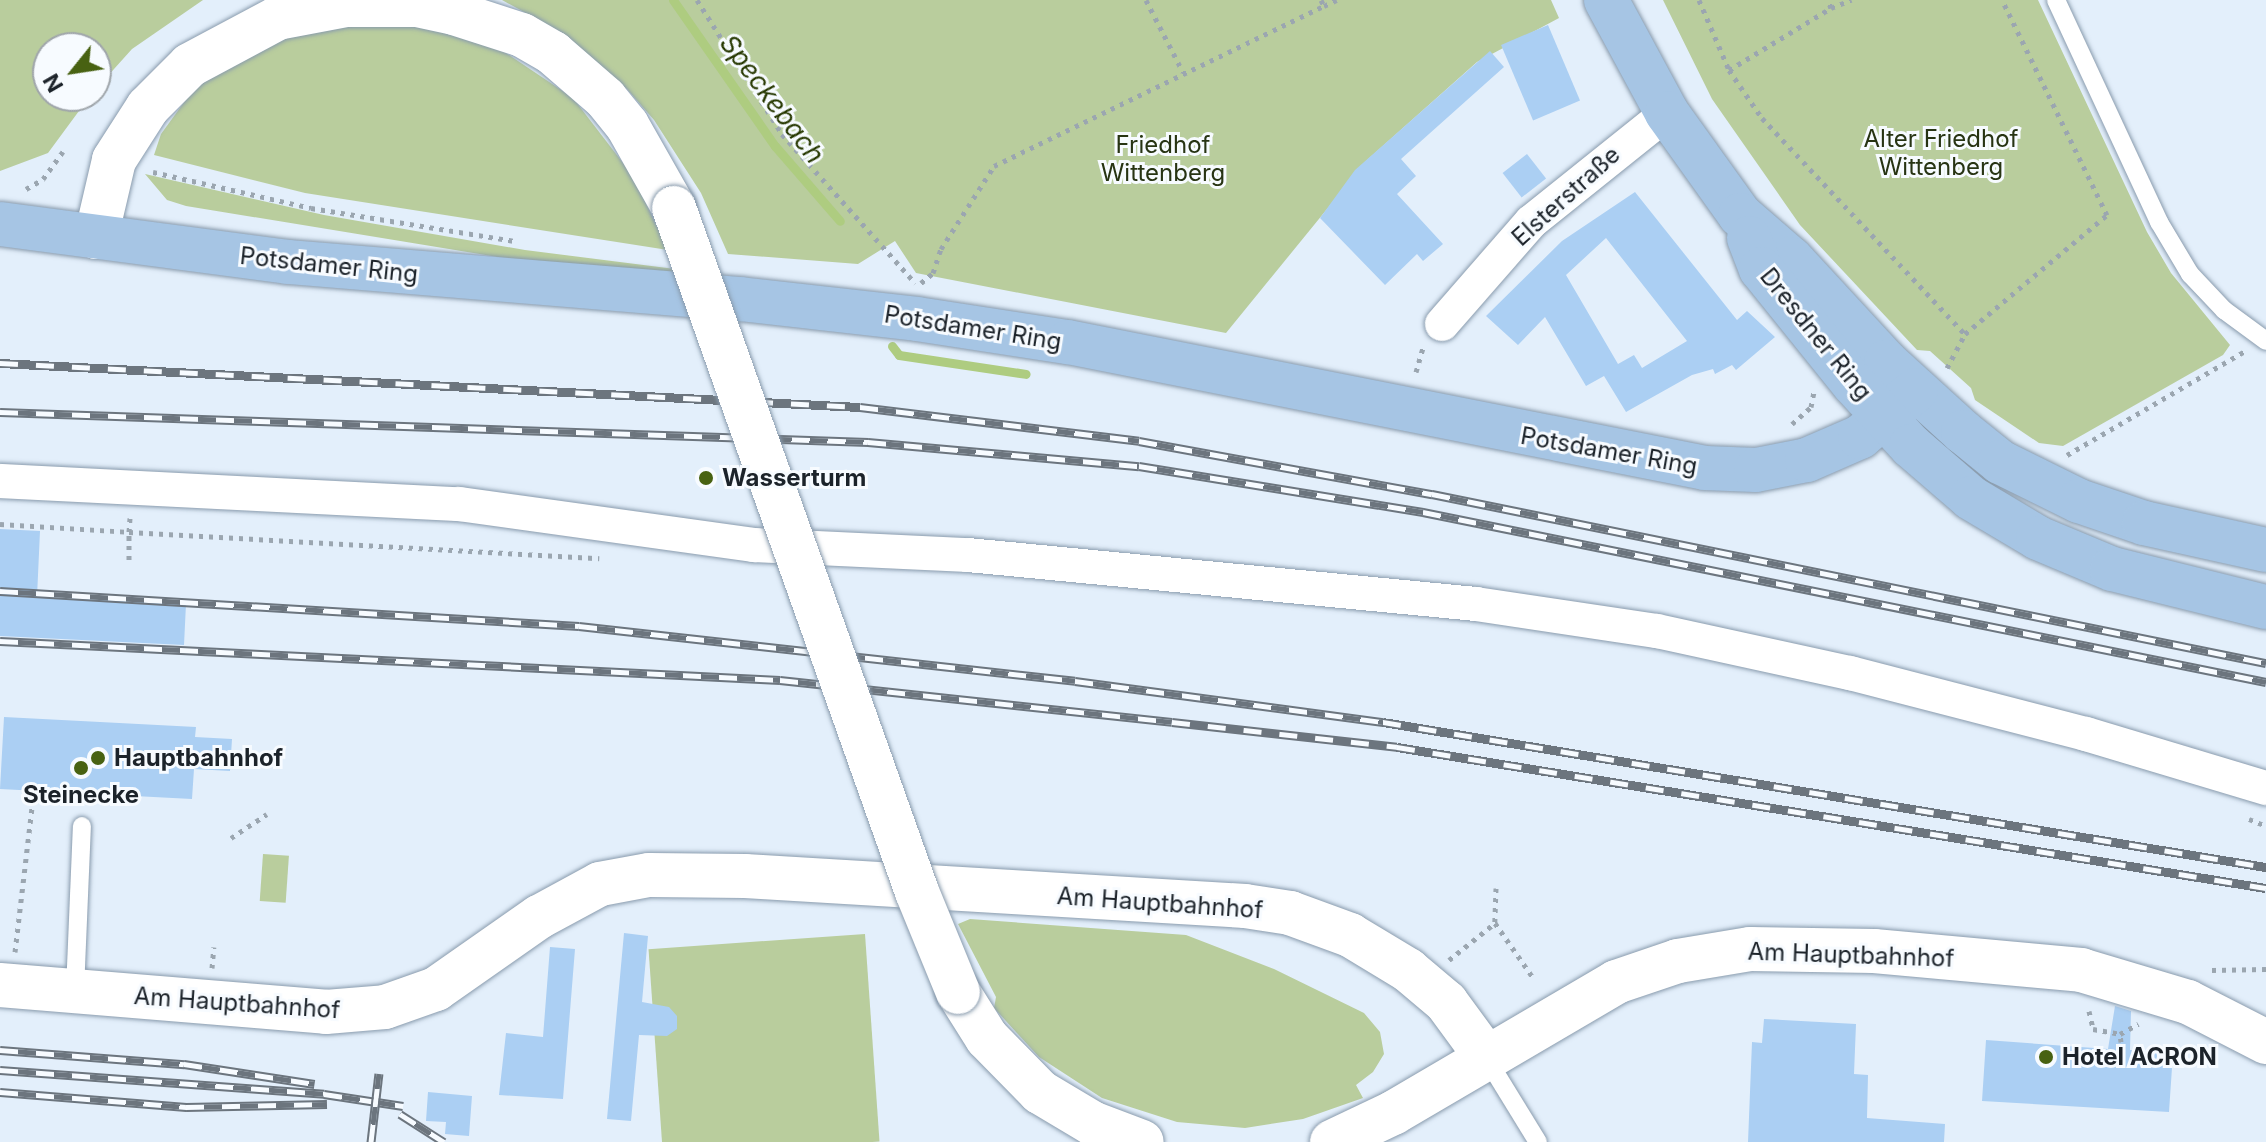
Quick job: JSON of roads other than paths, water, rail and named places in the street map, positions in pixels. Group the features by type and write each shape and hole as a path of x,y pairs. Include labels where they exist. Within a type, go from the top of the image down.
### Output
{"main road":[{"name":"Dresdner Ring","path":"1606,0 1667,113 1740,215 1791,259 1914,394 2000,462 2043,486 2144,523 2266,550"},
{"name":"Potsdamer Ring","path":"7,208 96,237 288,262 740,299 917,319 1068,342 1705,468 1788,465 1849,442 1914,394"},
{"name":"Dresdner Ring","path":"1914,394 1937,471 2038,538 2142,578 2266,607"}],"street":[{"path":"96,237 114,160 148,107 180,75 249,30 312,9 347,5 417,5 454,13 522,35 553,53 588,81 627,125 674,208 917,892 958,992 987,1038 1040,1092 1092,1123 1142,1142"},
{"name":"Elsterstraße","path":"1442,324 1531,222 1667,113"},
{"path":"0,481 459,504 754,545 968,555 1476,604 1657,631 1792,659 2086,734 2266,788"},
{"name":"Am Hauptbahnhof","path":"6,986 326,1012 385,1007 436,989 563,901 600,884 649,875 732,876 1245,906 1290,913 1350,935 1416,976 1446,1002 1485,1055 1632,975 1702,956 1781,948 2081,970 2188,1002 2266,1042"},
{"path":"1332,1142 1393,1113 1485,1055"}],"lane":[{"path":"2056,0 2159,222 2190,274 2224,310 2264,340"},
{"path":"75,991 82,826"},
{"path":"1485,1055 1538,1142"}],"waterway":[{"name":"Speckebach","path":"673,0 775,146 840,221"},
{"name":"Speckebach","path":"892,346 899,355 1026,374"}],"railway":[{"path":"0,363 860,407 1139,441 1432,494 2266,663"},
{"path":"0,412 868,442 1139,466 1423,512 2266,682"},
{"path":"0,591 579,626 1075,681 1383,722 2266,867"},
{"path":"0,641 780,680 1172,722 1397,747 2266,888"},
{"path":"0,1050 184,1064 314,1084"},
{"path":"0,1070 324,1094 403,1106"},
{"path":"371,1142 379,1073"},
{"path":"0,1092 186,1107 327,1104"},
{"path":"400,1114 444,1142"}],"place":[{"name":"Wasserturm","path":"706,478"},
{"name":"Hauptbahnhof","path":"98,758"},
{"name":"Steinecke","path":"81,768"},
{"name":"Hotel ACRON","path":"2046,1057"}],"park label":[{"name":"Alter Friedhof Wittenberg","path":"1941,153"},
{"name":"Friedhof Wittenberg","path":"1163,159"}]}
